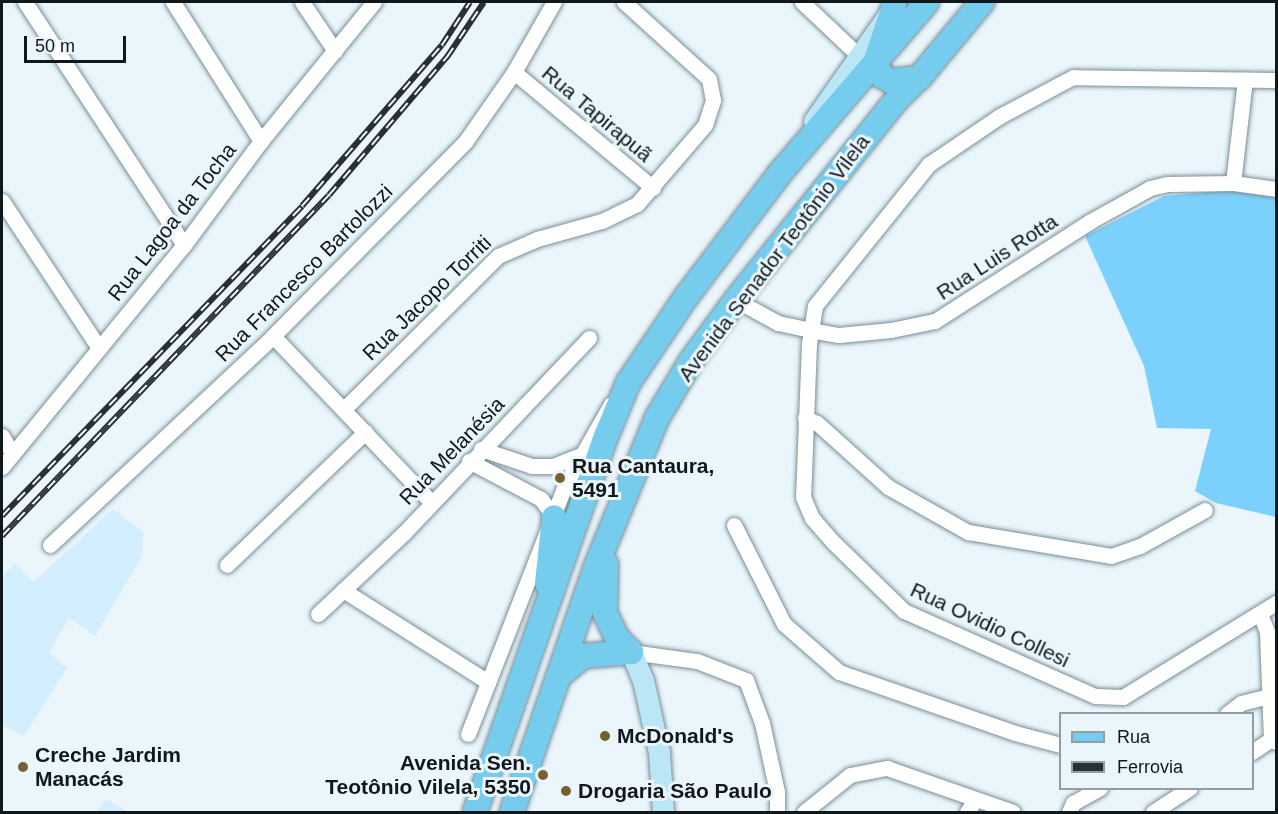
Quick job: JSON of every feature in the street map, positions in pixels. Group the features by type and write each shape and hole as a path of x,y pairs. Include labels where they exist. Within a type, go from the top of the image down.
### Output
{"main road":[{"name":"Avenida Senador Teotônio Vilela","path":"556,562 628,382 686,297 866,59 927,2"},
{"name":"Avenida Senador Teotônio Vilela","path":"512,813 595,569 657,418 691,361 736,300 897,99 919,78 982,2"},
{"path":"896,4 866,59 882,76 891,81 919,78"},
{"path":"475,813 543,624 556,562 554,517"},
{"path":"612,524 603,603 624,645"},
{"path":"556,562 595,569"},
{"path":"543,624 575,624 624,645"},
{"path":"558,677 583,656 624,645"}],"street":[{"path":"24,2 184,245"},
{"path":"173,2 261,141"},
{"path":"302,2 335,51"},
{"name":"Rua Lagoa da Tocha","path":"2,466 184,245 261,141 374,2"},
{"name":"Rua Francesco Bartolozzi","path":"50,545 273,336 465,142 514,72 554,2"},
{"name":"Rua Jacopo Torriti","path":"344,409 508,248 603,221 637,204 705,125 713,93 704,71 624,2"},
{"path":"802,2 866,59"},
{"name":"Rua Tapirapuã","path":"514,72 653,188"},
{"name":"Rua Ovidio Collesi","path":"1276,80 1086,75 1063,80 1019,105 929,164 818,298 810,330 805,418 804,504 834,543 889,599 937,628 1083,692 1113,698 1123,697 1276,603"},
{"path":"1233,183 1245,80"},
{"name":"Rua Luis Rotta","path":"736,300 778,323 810,330 862,333 935,321 1089,222 1150,188 1167,184 1233,183 1276,189"},
{"path":"2,201 99,348"},
{"path":"273,336 431,502"},
{"name":"Rua Melanésia","path":"318,614 431,502 589,338"},
{"path":"468,734 580,455 606,410 628,382"},
{"path":"805,418 817,423 895,491 969,532 1111,556 1140,546 1204,510"},
{"path":"227,565 365,432"},
{"path":"2,436 13,454"},
{"path":"481,449 532,466 553,466 580,455"},
{"path":"469,461 541,499 554,517"},
{"path":"734,525 783,621 839,672 1015,733 1059,745"},
{"path":"343,590 488,682"},
{"path":"1254,751 1274,740 1274,695 1267,631 1260,614"},
{"path":"624,645 643,680 659,752 663,813"},
{"path":"624,645 697,661 746,680 762,723 777,792 777,813"},
{"path":"1230,712 1241,704 1274,695"},
{"path":"804,813 840,782 876,768 887,768 971,806 1013,813"},
{"path":"1069,813 1073,803 1098,790"},
{"path":"1153,813 1188,790"}],"shaded area":[{"path":"1230,190 1276,197 1276,517 1216,503 1195,491 1211,429 1157,428 1144,366 1085,236 1164,196"},
{"path":"113,509 143,532 142,556 95,636 69,618 49,653 67,668 24,736 2,725 2,577 15,563 33,582"},
{"path":"106,799 128,812 97,812"}],"railway":[{"path":"2,516 302,206 442,45 470,2"},
{"path":"2,536 329,195 447,57 484,2"}],"place":[{"name":"Rua Cantaura, 5491","path":"560,478"},
{"name":"McDonald's","path":"605,736"},
{"name":"Creche Jardim Manacás","path":"23,767"},
{"name":"Avenida Sen. Teotônio Vilela, 5350","path":"543,775"},
{"name":"Drogaria São Paulo","path":"566,791"}]}
